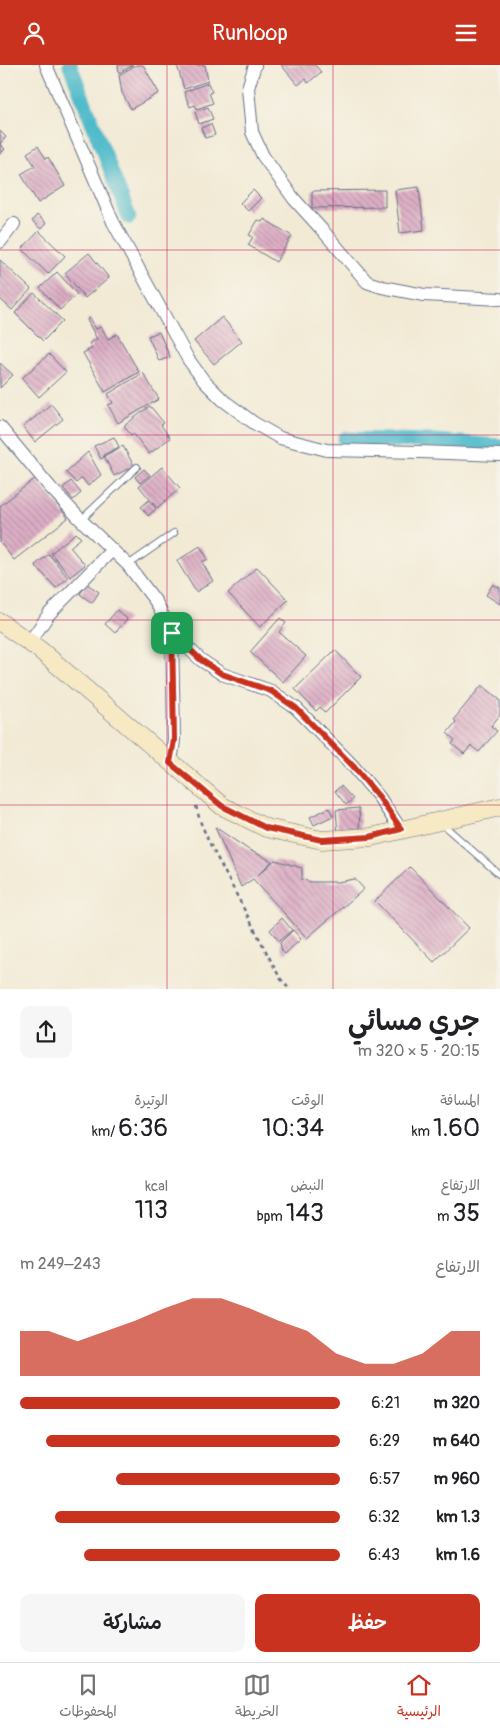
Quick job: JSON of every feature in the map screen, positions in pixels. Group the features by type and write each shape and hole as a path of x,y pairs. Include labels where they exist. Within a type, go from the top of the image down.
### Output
{"main road":[{"path":"0,622 99,699 170,763 222,806 266,828 322,840 370,837 500,807"}],"street":[{"path":"46,65 117,230 188,359 204,381 223,400 254,423 280,438 327,450 500,455"},
{"path":"255,65 248,88 252,132 263,157 294,199 367,282 382,287 424,295 500,299"},
{"path":"0,242 14,224"},
{"path":"0,427 50,487 128,565 156,602 172,633 201,660 222,674 271,691 296,708 353,766 379,797 401,829"},
{"path":"29,643 50,614 112,550"},
{"path":"170,763 174,740 172,633"}],"lane":[{"path":"81,520 137,467"},
{"path":"128,565 174,533"},
{"path":"441,822 500,875"}],"path":[{"path":"196,784 196,805 209,843 280,978 290,989"}],"building":[{"path":"118,65 133,65 119,73"},
{"path":"136,65 143,65 159,93 131,109 122,93 119,75"},
{"path":"177,65 205,65 208,81 184,89"},
{"path":"281,65 315,65 321,72 308,83 305,79 298,85"},
{"path":"208,83 212,92 209,93 213,103 197,109 195,105 190,107 184,92"},
{"path":"208,107 213,119 199,124 195,112"},
{"path":"211,124 215,135 205,138 201,128"},
{"path":"0,131 6,137 0,144"},
{"path":"0,144 5,149 0,154"},
{"path":"38,146 46,159 48,157 65,186 38,203 21,174 35,166 27,153"},
{"path":"419,187 424,230 400,233 395,190"},
{"path":"253,190 261,198 248,211 240,203"},
{"path":"385,190 385,207 312,208 312,191"},
{"path":"37,215 46,223 41,229 32,221"},
{"path":"264,219 292,236 276,262 248,245 253,237 249,235 258,220 262,222"},
{"path":"39,231 65,256 48,274 22,249"},
{"path":"89,253 109,278 85,298 65,273"},
{"path":"0,260 31,289 12,310 0,299"},
{"path":"57,272 77,294 60,310 40,288"},
{"path":"34,293 63,321 43,341 15,313"},
{"path":"222,317 242,341 214,364 194,341"},
{"path":"90,318 96,329 101,327 108,339 117,334 139,372 105,392 83,353 92,348 89,343 97,339 87,320"},
{"path":"159,332 170,357 159,361 148,336"},
{"path":"49,354 66,372 39,397 22,378"},
{"path":"0,363 13,375 0,388"},
{"path":"143,373 159,399 118,423 108,405 113,403 108,394"},
{"path":"51,404 63,419 35,442 23,427"},
{"path":"150,406 164,423 161,425 170,438 149,454 133,433 131,435 124,426"},
{"path":"114,437 119,447 103,455 104,457 101,459 94,446"},
{"path":"123,446 134,466 114,476 104,456"},
{"path":"88,452 101,475 88,486 82,478 76,483 66,472"},
{"path":"162,467 180,488 157,508 139,486"},
{"path":"144,469 150,475 140,483 135,477"},
{"path":"36,478 68,518 14,560 0,542 0,506"},
{"path":"71,481 81,493 73,500 63,488"},
{"path":"149,500 156,509 148,516 141,507"},
{"path":"76,533 81,538 70,547 85,565 70,577 51,553"},
{"path":"200,546 208,559 202,562 213,581 196,592 177,561"},
{"path":"49,554 68,578 56,588 35,565"},
{"path":"257,567 288,600 260,627 228,593"},
{"path":"87,584 99,592 92,603 80,594"},
{"path":"493,584 500,588 500,604 486,595"},
{"path":"117,610 127,619 115,633 105,624"},
{"path":"280,618 286,623 279,632 306,656 283,682 250,652"},
{"path":"335,650 361,677 325,713 320,707 316,711 295,689"},
{"path":"482,685 500,700 500,715 491,726 497,731 479,752 471,746 464,754 452,744 455,740 447,733 456,722 454,719"},
{"path":"341,786 353,799 346,805 335,791"},
{"path":"329,808 333,816 314,825 310,817"},
{"path":"359,808 360,833 338,834 336,810"},
{"path":"215,827 249,850 272,861 258,875 275,860 302,868 302,880 337,882 355,879 364,889 307,938 253,879 241,887"},
{"path":"410,867 469,928 434,962 375,901"},
{"path":"282,918 292,930 279,941 270,930"},
{"path":"293,930 301,939 285,954 280,943"}],"waterway":[{"path":"70,65 129,217"},
{"path":"345,439 433,441 500,446"}],"route":[{"path":"172,633 201,660 222,674 271,691 296,708 353,766 379,797 401,829 370,837 322,840 266,828 222,806 170,763 174,740 172,633"}]}
